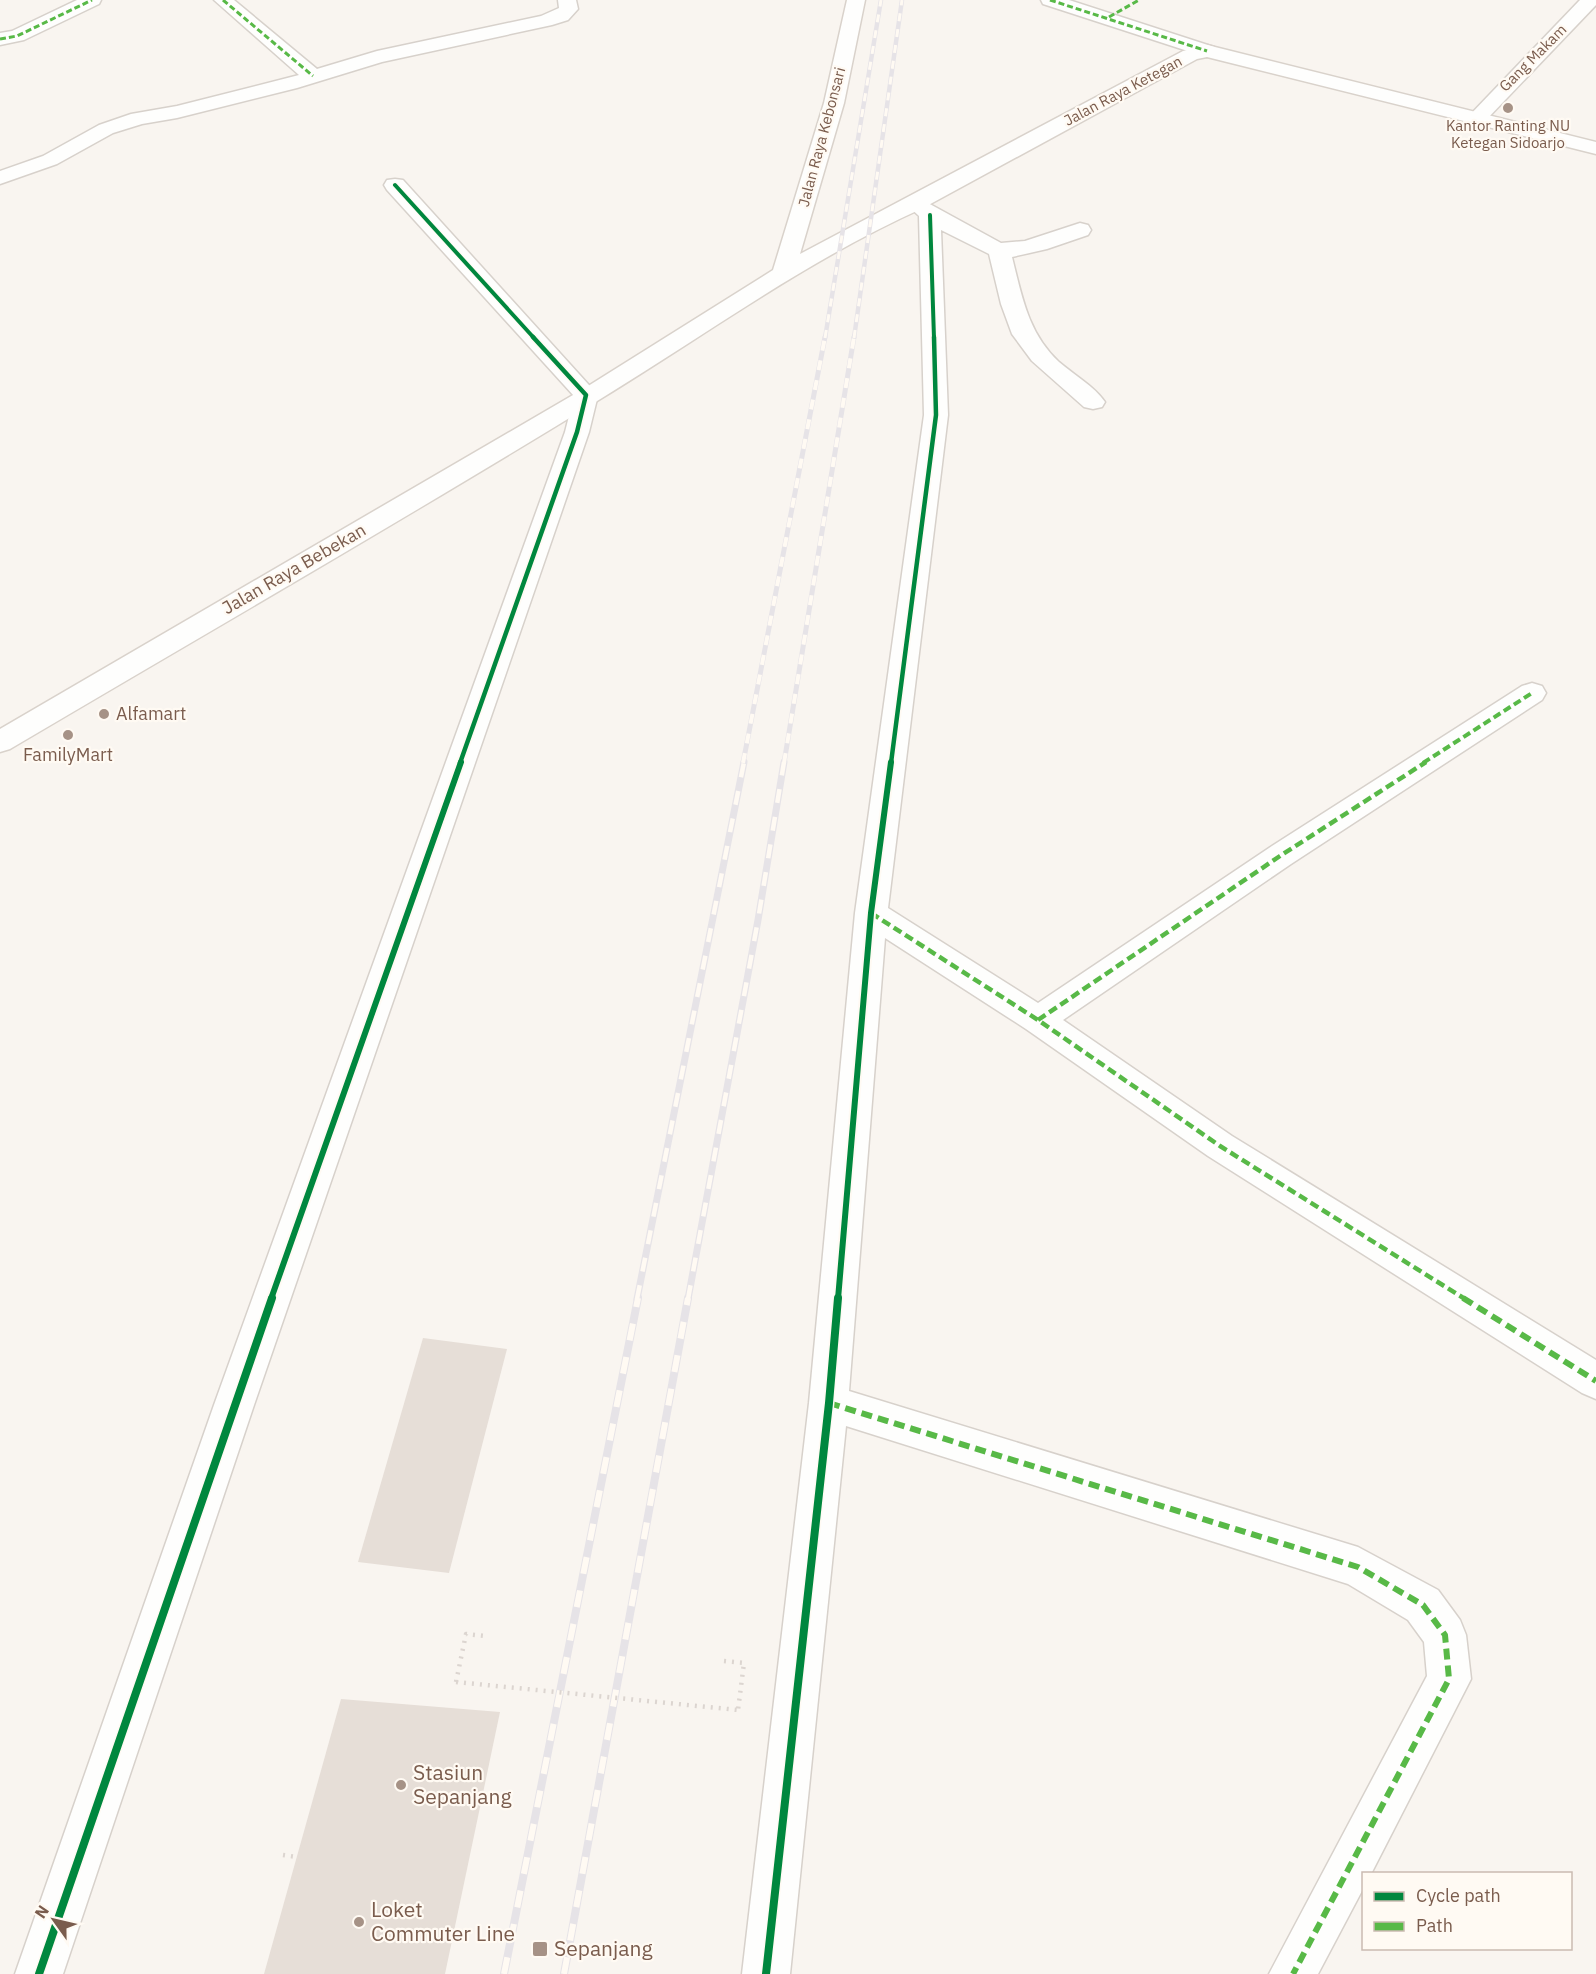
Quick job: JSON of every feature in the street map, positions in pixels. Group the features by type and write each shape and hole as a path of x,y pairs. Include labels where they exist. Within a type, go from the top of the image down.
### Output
{"street":[{"path":"0,39 17,36 92,0"},
{"path":"223,0 313,76"},
{"path":"0,178 50,160 106,129 138,118 177,112 377,57 545,21 561,16 569,9 567,0"},
{"name":"Jalan Raya Kebonsari","path":"776,278 834,103 856,0"},
{"path":"1050,0 1109,17 1207,51 1596,148"},
{"path":"1109,17 1139,0"},
{"name":"Gang Makam","path":"1478,117 1509,81 1536,57 1590,0"},
{"name":"Jalan Raya Ketegan","path":"776,278 870,223 922,209 1190,55 1207,51"},
{"path":"39,1974 238,1394 577,432 586,395 395,185"},
{"path":"922,209 999,250 1028,247 1080,230"},
{"path":"766,1974 829,1403 871,913 936,415 922,209"},
{"path":"999,250 1018,323 1031,344 1054,368 1093,402"},
{"name":"Jalan Raya Bebekan","path":"0,742 586,395 776,278"},
{"path":"1038,1020 1280,856 1532,693"},
{"path":"871,913 1038,1020 1220,1146 1596,1381"},
{"path":"829,1403 921,1429 1358,1567 1423,1605 1445,1635 1449,1679 1293,1974"}],"path":[{"path":"485,1636 466,1634 456,1682 738,1710 744,1663 724,1661"},
{"path":"283,1855 297,1857"}],"building":[{"path":"423,1338 507,1349 449,1573 358,1562"},
{"name":"Stasiun Sepanjang","path":"341,1699 500,1712 445,1974 264,1974"}],"railway":[{"path":"825,338 881,0"},
{"path":"854,338 902,0"},
{"path":"743,763 825,337"},
{"path":"784,763 854,337"},
{"path":"637,1299 744,762"},
{"path":"688,1299 758,920 784,762"},
{"path":"504,1974 638,1298"},
{"path":"564,1974 688,1298"}],"marked path":[{"path":"0,39 17,36 92,0"},
{"path":"223,0 313,76"},
{"path":"1050,0 1207,51"},
{"path":"1109,17 1139,0"},
{"path":"1038,1020 1280,856 1532,693"},
{"path":"871,913 1038,1020 1220,1146 1596,1381"},
{"path":"829,1403 910,1426 1358,1567 1423,1605 1445,1635 1449,1679 1293,1974"}],"cycle path":[{"path":"39,1974 234,1405 577,432 586,395 395,185"},
{"path":"766,1974 829,1403 871,913 936,415 930,215"}],"place":[{"name":"Kantor Ranting NU Ketegan Sidoarjo","path":"1508,108"},
{"name":"Alfamart","path":"104,714"},
{"name":"FamilyMart","path":"68,735"},
{"name":"Stasiun Sepanjang","path":"401,1785"},
{"name":"Loket Commuter Line","path":"359,1922"},
{"name":"Sepanjang","path":"540,1949"}]}
